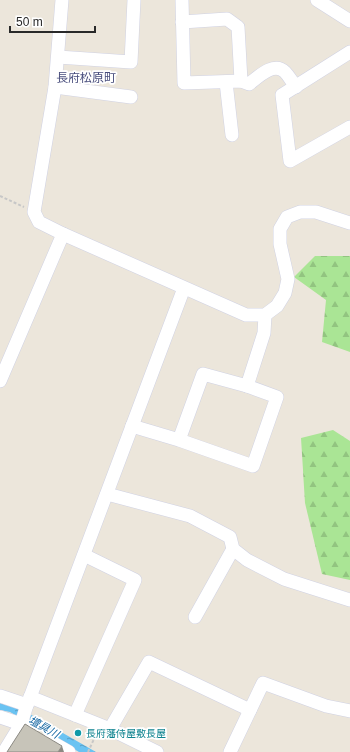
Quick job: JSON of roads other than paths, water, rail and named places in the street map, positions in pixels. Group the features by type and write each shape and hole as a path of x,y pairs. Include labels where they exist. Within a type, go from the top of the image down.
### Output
{"street":[{"path":"62,0 55,87 34,212 39,222 246,315 265,315 277,306 285,293 288,279 280,244 280,229 287,217 300,212 316,212 350,223"},
{"path":"58,57 131,62 134,0"},
{"path":"182,0 184,83 241,81 249,84 269,69 274,68 284,71 296,87"},
{"path":"317,0 350,21"},
{"path":"182,22 227,19 238,27 241,81"},
{"path":"350,52 282,95 290,161 350,127"},
{"path":"226,82 232,136"},
{"path":"55,87 130,97"},
{"path":"0,381 63,234"},
{"path":"4,752 25,711 184,288"},
{"path":"247,386 264,333 265,315"},
{"path":"132,426 179,440 253,466 277,397 247,386 203,374 179,440"},
{"path":"107,494 190,516 230,537 233,549 247,560 284,579 350,600"},
{"path":"195,617 233,549"},
{"path":"75,715 134,580 84,555"},
{"path":"110,729 149,662 250,710"},
{"path":"230,752 263,683 326,706 350,710"},
{"path":"0,696 25,711 69,752"},
{"path":"0,717 25,711 75,715 110,729 149,750"}],"water":[{"name":"壇具川","path":"0,700 14,705 96,752 79,752 10,712 0,710"}],"place":[{"name":"長府藩侍屋敷長屋","path":"78,733"}],"district":[{"name":"長府松原町","path":"86,78"}]}
